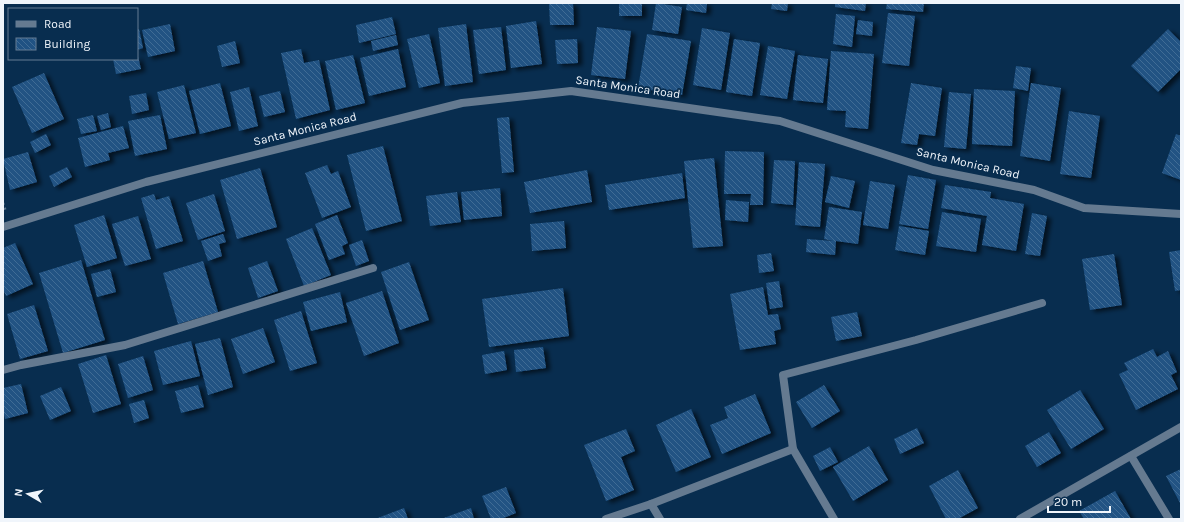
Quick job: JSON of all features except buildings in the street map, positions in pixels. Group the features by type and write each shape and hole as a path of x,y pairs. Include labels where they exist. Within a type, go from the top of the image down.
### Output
{"street":[{"name":"Santa Monica Road","path":"3,227 146,182 462,103 571,91 780,121 933,170 1034,190 1084,208 1181,214"},
{"path":"3,370 125,344 373,268"},
{"path":"834,519 793,449 783,375 916,340 1042,304"},
{"path":"1020,519 1181,427"},
{"path":"606,519 651,504 793,449"},
{"path":"1131,456 1169,519"},
{"path":"651,504 660,519"}]}
